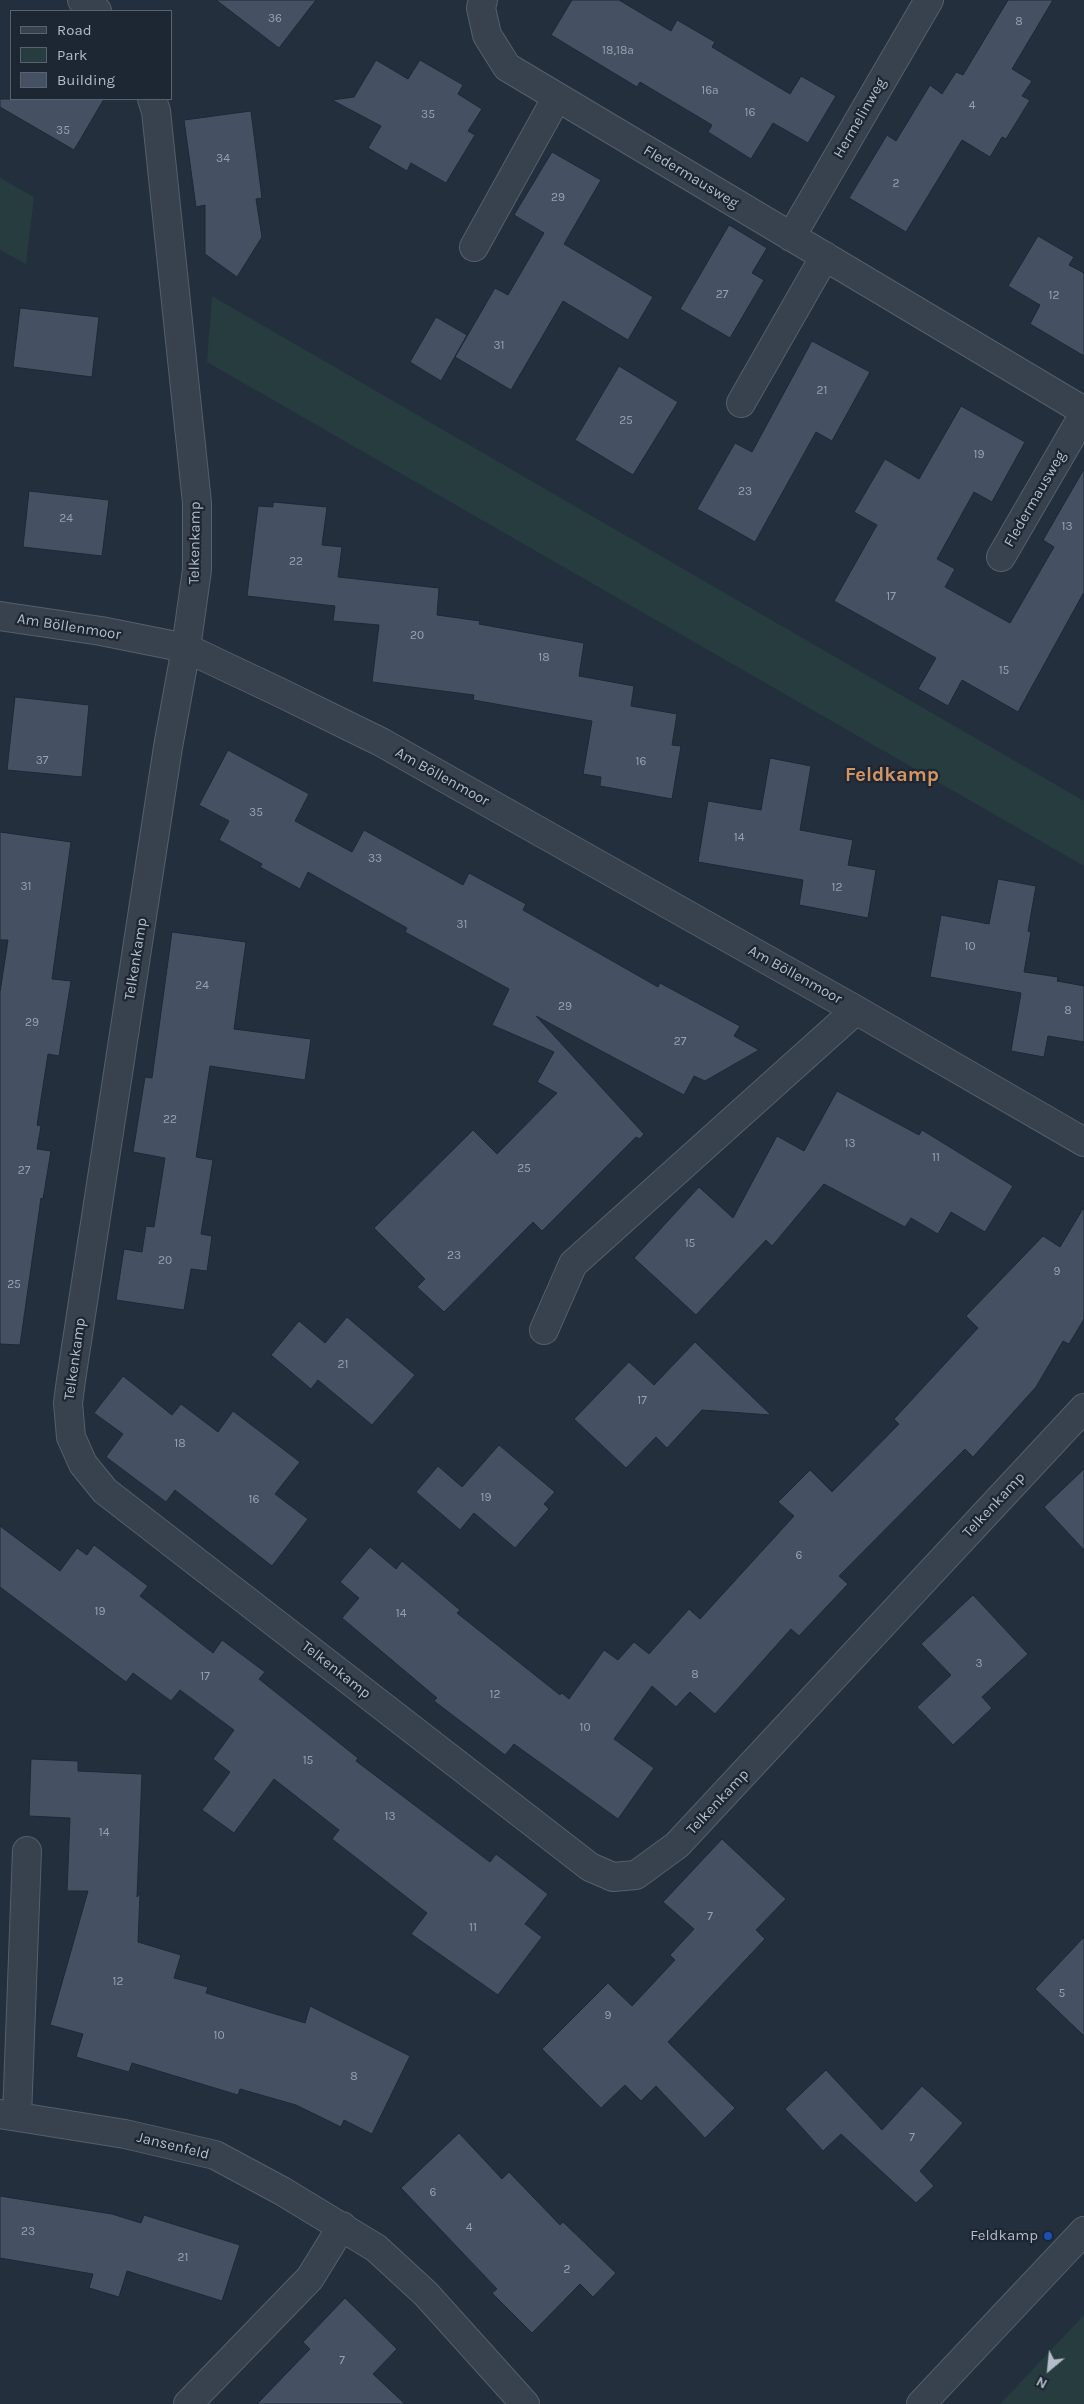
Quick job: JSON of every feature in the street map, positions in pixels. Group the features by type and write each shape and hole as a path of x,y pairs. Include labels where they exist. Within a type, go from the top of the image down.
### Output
{"street":[{"path":"82,0 97,10"},
{"name":"Fledermausweg","path":"483,0 481,8 487,35 507,67 1084,412 1001,557"},
{"name":"Hermelinweg","path":"791,237 929,0"},
{"path":"474,247 557,96"},
{"name":"Telkenkamp","path":"152,100 156,111 197,503 197,570 186,648 166,757 68,1403 71,1436 83,1464 105,1491 590,1867 614,1877 636,1875 677,1845 1084,1408"},
{"path":"741,403 825,256"},
{"name":"Am Böllenmoor","path":"0,616 101,630 186,648 381,742 856,1010 1084,1142"},
{"name":"Am Böllenmoor","path":"544,1330 573,1264 856,1010"},
{"name":"Jansenfeld","path":"27,1852 9,2115 125,2134 215,2155 342,2226 376,2248 426,2294 525,2404"},
{"path":"188,2404 310,2278 342,2226"},
{"path":"921,2404 1084,2232"}],"green space":[{"path":"0,178 34,197 26,264 0,250"},
{"path":"212,296 1084,801 1084,866 207,362"},
{"path":"1084,2315 1084,2404 1000,2404"}],"building":[{"path":"216,0 316,0 279,48"},
{"path":"572,0 619,0 671,31 677,20 715,42 712,47 790,94 801,76 836,96 808,143 773,123 751,159 708,132 712,125 640,82 637,87 551,35"},
{"path":"1008,0 1053,0 1012,69 1032,81 1022,96 1030,100 1006,139 1002,137 990,157 962,140 906,232 849,198 887,135 896,141 930,85 942,94 956,72 963,75"},
{"path":"376,60 408,79 420,60 463,85 458,94 482,109 468,131 475,135 446,183 411,163 407,171 368,148 381,126 332,100 354,97"},
{"path":"0,99 103,100 74,150 0,107"},
{"path":"251,111 262,198 256,199 262,237 237,277 205,254 205,205 196,207 184,120"},
{"path":"552,152 601,180 564,244 653,297 628,340 563,301 511,390 455,357 495,288 508,295 544,233 514,215"},
{"path":"729,225 767,248 752,273 764,280 730,338 680,309"},
{"path":"1038,236 1074,257 1069,265 1084,273 1084,356 1030,324 1040,305 1008,286"},
{"path":"20,308 99,317 92,377 13,367"},
{"path":"436,317 467,335 441,381 410,362"},
{"path":"812,341 870,372 832,441 816,432 755,542 697,509 735,443 752,452"},
{"path":"619,366 678,402 633,475 575,440"},
{"path":"961,406 1025,442 992,502 974,492 937,559 955,569 945,587 1010,623 1054,547 1043,540 1084,469 1084,592 1018,712 962,680 948,706 918,689 936,658 834,601 877,525 854,512 885,459 919,479"},
{"path":"29,491 109,500 102,556 23,547"},
{"path":"273,502 327,507 322,545 342,547 338,577 439,588 437,615 480,621 479,624 584,643 579,676 634,686 631,706 677,714 672,745 681,746 672,799 600,786 601,777 583,774 592,721 473,700 474,695 372,682 379,625 333,621 335,606 247,596 258,506 273,507"},
{"path":"15,697 89,705 82,777 7,770"},
{"path":"228,750 309,794 295,821 352,852 364,830 463,885 469,873 526,904 523,910 658,987 660,983 740,1026 734,1036 759,1050 705,1081 694,1076 684,1095 536,1016 644,1134 640,1139 636,1137 542,1231 533,1222 444,1312 417,1287 425,1279 374,1228 473,1130 497,1154 557,1093 537,1082 554,1052 492,1025 509,989 405,932 407,928 308,872 300,889 260,867 262,864 219,840 229,821 199,805"},
{"path":"770,758 811,766 800,830 853,840 848,865 876,870 868,918 799,905 803,880 698,862 708,801 761,810"},
{"path":"0,832 71,842 52,979 71,981 59,1056 48,1054 37,1125 41,1126 37,1149 51,1151 43,1199 41,1198 20,1345 0,1344 0,992 8,940 0,940"},
{"path":"998,879 1036,886 1028,931 1031,932 1024,972 1058,977 1057,981 1084,986 1084,1042 1048,1036 1044,1057 1011,1051 1021,993 930,977 941,915 989,924"},
{"path":"172,932 246,942 234,1029 311,1039 305,1080 210,1066 196,1157 213,1160 201,1234 212,1236 207,1271 191,1269 184,1310 116,1300 124,1249 142,1252 146,1226 154,1227 165,1158 133,1152 145,1077 152,1078"},
{"path":"837,1091 919,1135 922,1130 1013,1186 985,1232 951,1212 938,1234 911,1218 905,1227 824,1184 772,1246 766,1240 696,1315 634,1258 699,1187 733,1218 777,1136 804,1151"},
{"path":"1084,1207 1084,1319 1069,1344 1063,1341 1036,1387 973,1457 965,1449 839,1576 848,1584 799,1636 791,1629 715,1714 690,1692 676,1707 652,1686 614,1739 654,1768 618,1819 514,1744 505,1755 434,1701 437,1698 342,1618 359,1598 340,1582 370,1547 396,1569 402,1561 460,1610 457,1613 560,1695 562,1693 569,1699 604,1650 618,1660 634,1642 649,1654 689,1609 700,1619 794,1516 778,1502 810,1470 832,1492 899,1424 894,1419 978,1328 966,1316 1043,1236 1060,1247"},
{"path":"347,1317 415,1375 372,1425 318,1380 311,1389 271,1355 299,1321 325,1343"},
{"path":"695,1342 771,1415 702,1410 667,1448 656,1437 626,1468 574,1419 629,1362 654,1385"},
{"path":"123,1376 172,1415 181,1404 218,1432 233,1411 300,1462 275,1494 308,1519 272,1566 175,1490 166,1502 106,1457 123,1434 94,1413"},
{"path":"499,1445 555,1492 544,1504 549,1509 515,1548 474,1513 460,1530 416,1492 438,1466 462,1487"},
{"path":"1084,1469 1084,1550 1044,1507"},
{"path":"0,1526 60,1571 77,1548 87,1555 94,1545 148,1586 140,1596 213,1653 222,1640 265,1672 259,1679 358,1758 356,1761 490,1862 496,1854 548,1894 525,1924 542,1937 498,1995 411,1934 427,1913 332,1839 339,1830 274,1779 234,1833 202,1810 230,1772 213,1759 234,1730 180,1690 171,1701 133,1673 126,1682 0,1587"},
{"path":"973,1595 1028,1654 982,1697 992,1708 953,1745 917,1707 951,1675 921,1644"},
{"path":"31,1759 78,1761 78,1771 142,1774 137,1897 140,1893 138,1942 181,1955 174,1978 208,1987 206,1993 305,2023 310,2006 410,2056 372,2134 344,2120 341,2127 296,2105 240,2089 238,2095 132,2063 129,2072 76,2057 83,2034 50,2025 88,1891 67,1891 70,1818 29,1816"},
{"path":"722,1839 786,1899 756,1930 765,1939 668,2042 735,2108 705,2138 656,2086 641,2101 625,2085 601,2108 542,2049 608,1983 632,2006 675,1960 670,1955 694,1929 663,1902"},
{"path":"1084,1937 1084,2036 1035,1989"},
{"path":"826,2070 882,2130 922,2086 963,2123 920,2171 934,2186 916,2203 841,2134 823,2151 785,2109"},
{"path":"459,2133 502,2179 509,2172 560,2225 563,2222 616,2273 593,2297 580,2284 532,2333 492,2293 497,2289 401,2188"},
{"path":"0,2196 112,2214 141,2223 144,2215 240,2245 222,2301 127,2271 119,2297 89,2288 93,2274 0,2258"},
{"path":"345,2298 397,2349 373,2374 405,2404 257,2404 310,2349 303,2342"}],"place":[{"name":"Feldkamp","path":"1048,2236"}],"district":[{"name":"Feldkamp","path":"892,775"}]}
